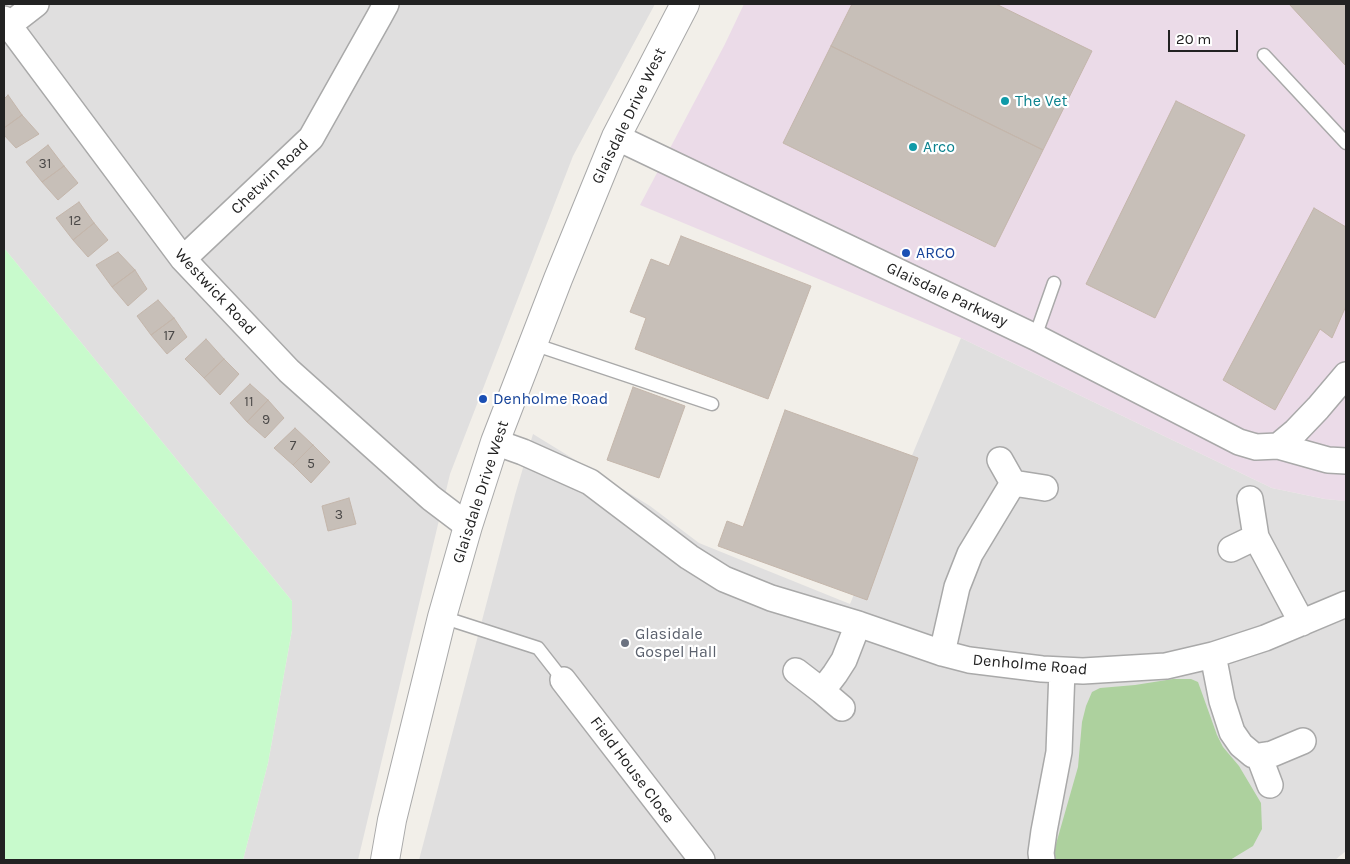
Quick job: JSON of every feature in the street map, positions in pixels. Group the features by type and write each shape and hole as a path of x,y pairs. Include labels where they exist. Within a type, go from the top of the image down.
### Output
{"street":[{"path":"6,22 36,4"},
{"name":"Chetwin Road","path":"183,259 310,138 386,4"},
{"name":"Glaisdale Drive West","path":"385,860 392,820 442,617 495,442 616,137 684,4"},
{"name":"Westwick Road","path":"6,22 183,259 289,371 431,498 468,526"},
{"name":"Glaisdale Parkway","path":"616,137 1035,337 1239,442 1256,447 1278,446 1328,460 1346,461"},
{"path":"1278,446 1296,431 1346,375"},
{"name":"Denholme Road","path":"495,442 523,452 590,482 689,557 724,579 771,598 969,660 1042,669 1083,671 1166,666 1212,655 1265,638 1346,604"},
{"path":"1000,460 1013,483"},
{"path":"1013,483 1045,488"},
{"path":"942,652 957,587 970,554 1013,483"},
{"path":"1250,499 1256,537 1302,623"},
{"path":"1231,549 1256,537"},
{"path":"822,691 844,660 858,624"},
{"path":"1212,655 1222,701 1232,732 1241,745 1258,756 1272,754 1303,741"},
{"path":"796,670 842,708"},
{"path":"1042,860 1044,831 1059,752 1062,670"},
{"name":"Field House Close","path":"563,680 697,858"},
{"path":"1258,756 1270,785"}],"lane":[{"path":"1264,55 1346,143"},
{"path":"1035,337 1054,283"},
{"path":"533,344 712,404"},
{"path":"442,617 538,648 563,680"}],"shaded area":[{"path":"4,4 655,4 573,156 450,474 358,860 243,860 268,763 292,630 292,601 4,248"},
{"path":"744,4 1346,4 1346,501 1325,499 1272,488 961,338 640,205 725,44"},
{"path":"961,338 1272,488 1325,499 1346,501 1346,851 1335,860 419,860 515,495 533,434 650,506 699,543 850,604"}],"green space":[{"path":"4,248 292,601 292,630 268,763 243,860 4,860"},
{"path":"1173,679 1191,679 1198,682 1223,747 1239,766 1261,803 1262,829 1253,846 1230,860 1055,860 1054,851 1078,767 1082,722 1092,692 1100,688"}],"building":[{"name":"The Vet","path":"852,4 996,4 1092,51 1043,150 831,46"},
{"path":"1289,4 1346,4 1346,66"},
{"name":"Arco","path":"831,46 1043,150 995,247 783,143"},
{"path":"8,95 22,115 4,128 4,99"},
{"path":"1176,101 1245,135 1155,318 1086,284"},
{"path":"22,115 39,134 16,148 4,135 4,128"},
{"path":"48,145 64,166 42,182 26,162"},
{"path":"64,166 78,183 58,200 42,182"},
{"path":"79,202 94,223 73,240 56,218"},
{"path":"1314,208 1346,227 1346,306 1332,338 1320,329 1275,410 1223,380"},
{"path":"94,223 108,240 88,257 73,240"},
{"path":"681,236 811,286 768,399 635,349 646,318 630,312 651,259 669,266"},
{"path":"118,252 135,270 112,287 96,265"},
{"path":"135,270 147,289 128,306 112,287"},
{"path":"158,300 174,318 151,335 137,316"},
{"path":"174,318 187,337 167,354 151,335"},
{"path":"206,339 224,359 204,378 185,359"},
{"path":"224,359 239,374 220,395 204,378"},
{"path":"250,384 268,400 247,422 230,403"},
{"path":"633,387 685,406 659,478 607,460"},
{"path":"268,400 284,418 265,438 247,422"},
{"path":"785,410 918,458 867,600 718,546 727,521 743,527"},
{"path":"295,428 313,445 293,465 274,448"},
{"path":"313,445 330,462 311,483 293,465"},
{"path":"349,498 356,524 328,531 322,506"}],"place":[{"name":"The Vet","path":"1005,101"},
{"name":"Arco","path":"913,147"},
{"name":"ARCO","path":"906,253"},
{"name":"Denholme Road","path":"483,399"},
{"name":"Glasidale Gospel Hall","path":"625,643"}]}
